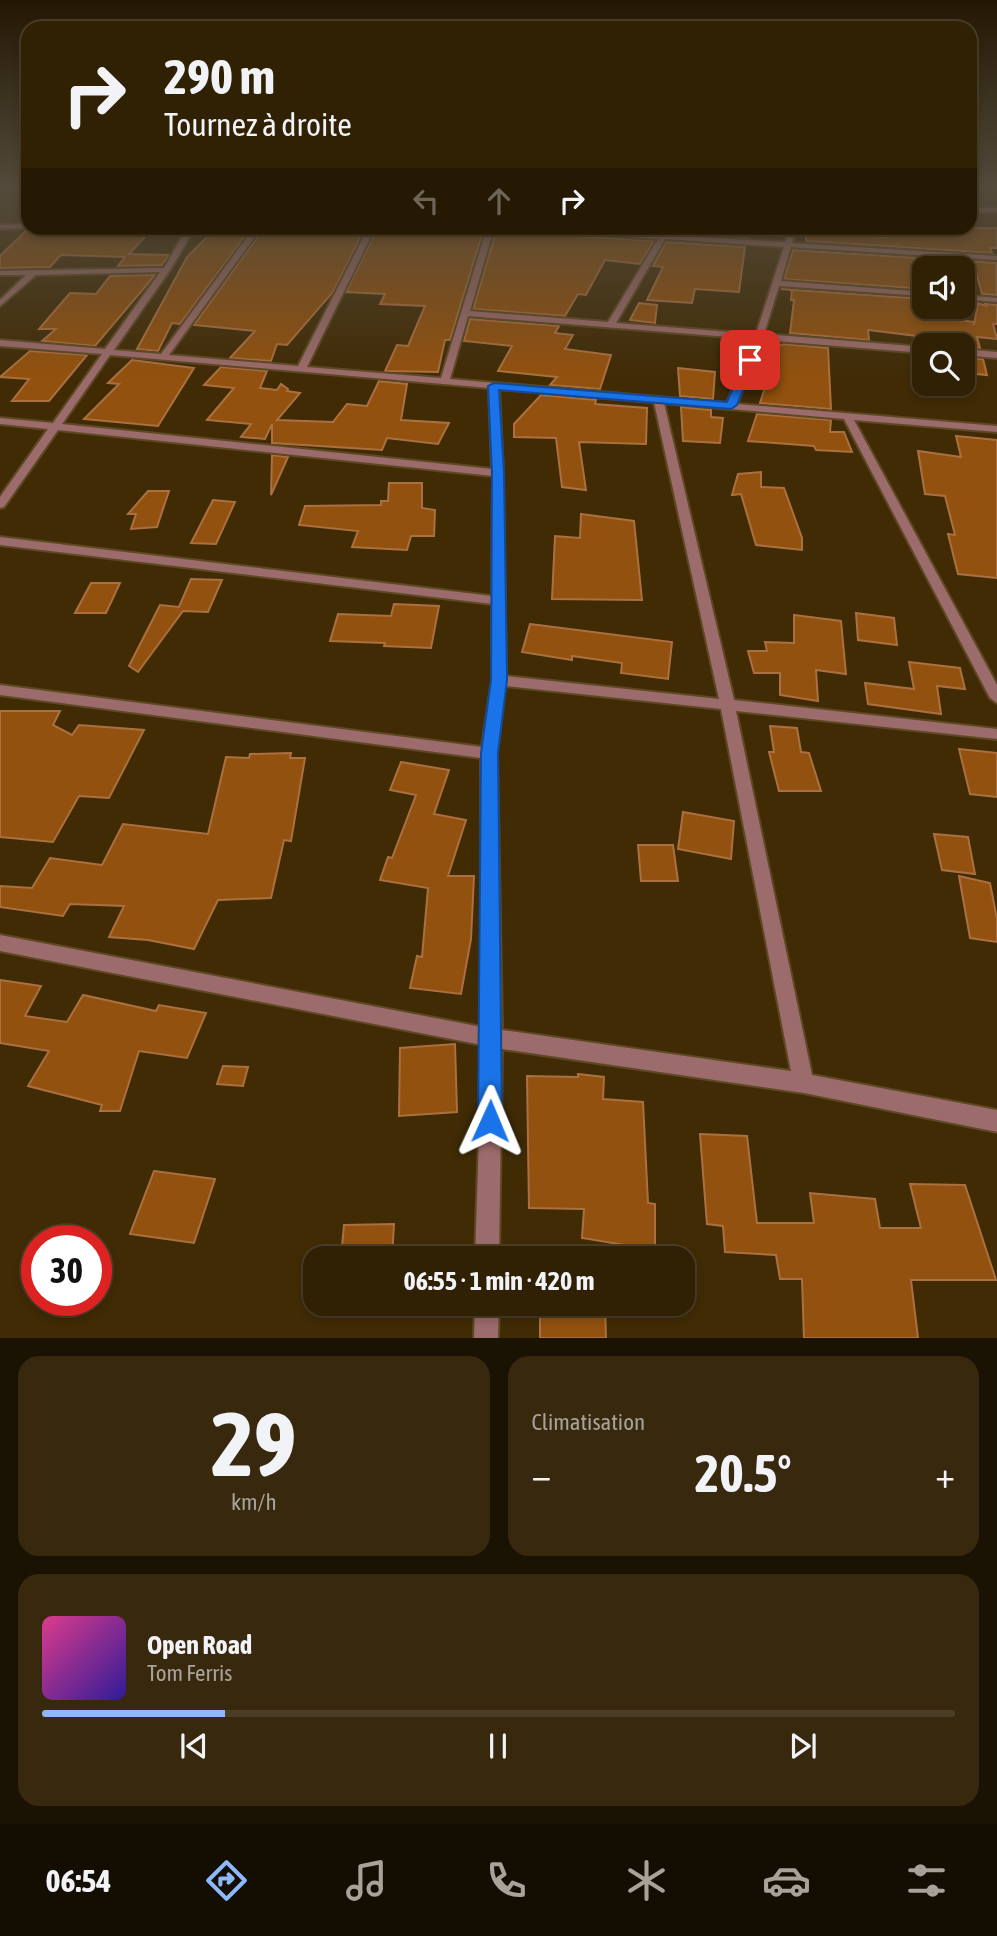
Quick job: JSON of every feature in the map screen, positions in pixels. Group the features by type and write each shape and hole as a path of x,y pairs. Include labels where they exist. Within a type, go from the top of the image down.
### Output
{"street":[{"path":"0,505 177,251"},
{"path":"164,356 240,251"},
{"path":"302,370 360,251"},
{"path":"445,380 483,251"},
{"path":"611,324 654,251"},
{"path":"731,405 759,338 786,251"},
{"path":"899,251 997,258"},
{"path":"0,273 166,270"},
{"path":"0,304 34,272"},
{"path":"775,284 912,293"},
{"path":"975,298 997,300"},
{"path":"466,313 912,349"},
{"path":"0,343 997,429"},
{"path":"975,353 997,355"},
{"path":"487,1246 492,1038 489,753 499,680 498,473 494,386"},
{"path":"658,400 727,703 804,1083"},
{"path":"848,416 997,698"},
{"path":"0,421 498,473"},
{"path":"0,541 497,601"},
{"path":"499,680 997,734"},
{"path":"0,690 489,753"},
{"path":"0,943 492,1038 804,1083 997,1121"},
{"path":"486,1316 486,1338"}],"building":[{"path":"5,251 131,251 129,254 169,255 162,265 118,266 125,257 61,255 50,267 0,268 0,256"},
{"path":"193,251 234,251 180,324 172,323 158,351 137,349"},
{"path":"247,251 353,251 333,292 287,345 277,344 271,361 230,358 255,331 194,325"},
{"path":"366,251 477,251 450,340 445,340 438,372 385,371 397,345 408,346 425,306 380,304 385,294 346,292"},
{"path":"490,251 648,251 640,264 605,260 586,295 578,294 565,316 473,309"},
{"path":"661,251 744,251 739,292 695,289 692,303 647,300 663,267 653,266"},
{"path":"793,251 912,258 912,288 784,279"},
{"path":"975,262 996,263 997,295 982,294"},
{"path":"155,275 95,346 42,341 56,329 39,329 70,293 96,294 110,276"},
{"path":"781,289 912,298 912,319 949,319 974,322 974,325 978,303 986,306 985,304 997,305 997,324 993,324 997,339 977,337 980,348 975,348 975,333 912,333 912,335 868,330 869,340 790,333 794,300 791,300 792,290"},
{"path":"639,303 657,305 655,323 630,320"},
{"path":"470,319 559,326 555,333 573,335 565,349 611,355 600,389 550,385 557,377 498,371 512,346 464,341"},
{"path":"784,344 828,348 831,409 760,403 778,346"},
{"path":"30,351 87,355 49,401 12,401 29,379 0,377"},
{"path":"975,359 983,359 987,375 975,374"},
{"path":"132,360 194,368 158,426 84,419 119,384 108,383"},
{"path":"221,367 267,371 260,388 277,390 281,384 287,391 300,393 277,420 333,422 347,404 367,406 379,381 407,384 401,420 449,423 438,444 387,438 382,450 272,443 272,424 265,439 241,437 251,424 207,420 234,388 204,385"},
{"path":"678,368 715,372 713,399 680,396"},
{"path":"541,395 596,400 595,404 647,408 646,444 579,442 586,490 562,487 556,438 514,437 514,424"},
{"path":"681,407 711,410 711,417 723,418 720,443 683,441"},
{"path":"757,414 831,420 830,432 844,432 852,452 748,441"},
{"path":"956,436 997,440 997,578 958,574 948,534 955,535 945,496 925,494 918,451 961,457"},
{"path":"272,455 288,457 271,495"},
{"path":"761,472 761,487 784,488 802,538 802,550 756,545 741,494 732,495 738,474"},
{"path":"389,483 422,483 422,508 435,510 434,536 411,536 407,550 352,547 358,531 299,525 305,506 381,505 381,501 388,501"},
{"path":"148,491 169,491 157,527 131,529 136,514 128,514"},
{"path":"213,500 235,502 216,544 191,543"},
{"path":"581,514 634,521 642,600 552,599 555,536 580,538"},
{"path":"191,579 222,580 208,612 183,611 138,672 129,666 160,605 179,607"},
{"path":"91,583 120,583 106,613 75,613"},
{"path":"394,604 439,606 431,648 330,641 338,614 391,616"},
{"path":"856,613 894,618 897,645 858,640"},
{"path":"794,615 841,621 846,674 816,670 818,701 780,695 780,673 754,673 748,651 767,651 765,642 794,643"},
{"path":"530,624 672,642 668,679 621,673 622,663 572,656 572,660 522,652"},
{"path":"909,662 960,668 965,689 937,686 941,714 868,704 865,683 914,689"},
{"path":"0,711 60,711 53,725 72,735 79,725 144,730 109,798 79,796 53,842 0,837"},
{"path":"770,726 797,728 801,752 809,753 821,791 779,791 769,752 774,752"},
{"path":"959,749 997,753 997,797 970,794"},
{"path":"291,753 290,758 305,758 291,841 284,840 271,898 218,900 194,949 148,940 109,937 124,906 70,904 63,916 0,907 0,886 32,888 50,858 102,865 123,824 208,834 226,757 249,758 250,754"},
{"path":"401,762 449,770 434,814 466,820 448,876 474,876 471,939 461,994 410,988 417,956 422,957 428,888 380,880 388,857 392,858 416,795 390,790"},
{"path":"683,812 734,821 731,859 678,849"},
{"path":"934,834 968,837 975,874 942,870"},
{"path":"638,845 673,845 678,881 641,881"},
{"path":"959,876 990,883 997,919 997,942 970,938"},
{"path":"0,980 41,986 25,1016 67,1022 83,995 156,1011 159,1005 206,1013 187,1058 139,1051 120,1111 100,1111 102,1105 28,1086 49,1051 0,1043"},
{"path":"455,1044 457,1112 399,1116 400,1048"},
{"path":"223,1066 248,1067 243,1086 217,1084"},
{"path":"578,1074 604,1077 603,1099 643,1102 648,1203 655,1204 655,1246 631,1246 582,1238 584,1209 529,1208 527,1076 578,1077"},
{"path":"700,1134 747,1136 757,1223 814,1223 810,1193 875,1199 880,1228 921,1228 910,1184 965,1185 996,1280 911,1280 918,1338 804,1338 802,1279 780,1279 776,1255 725,1252 723,1226 707,1224"},
{"path":"154,1171 215,1179 194,1243 130,1234"},
{"path":"394,1224 393,1246 342,1246 344,1225"},
{"path":"540,1316 605,1316 606,1338 540,1338"}],"route":[{"path":"490,1121 492,1038 489,753 499,680 498,473 494,386 731,405 750,360"}]}
